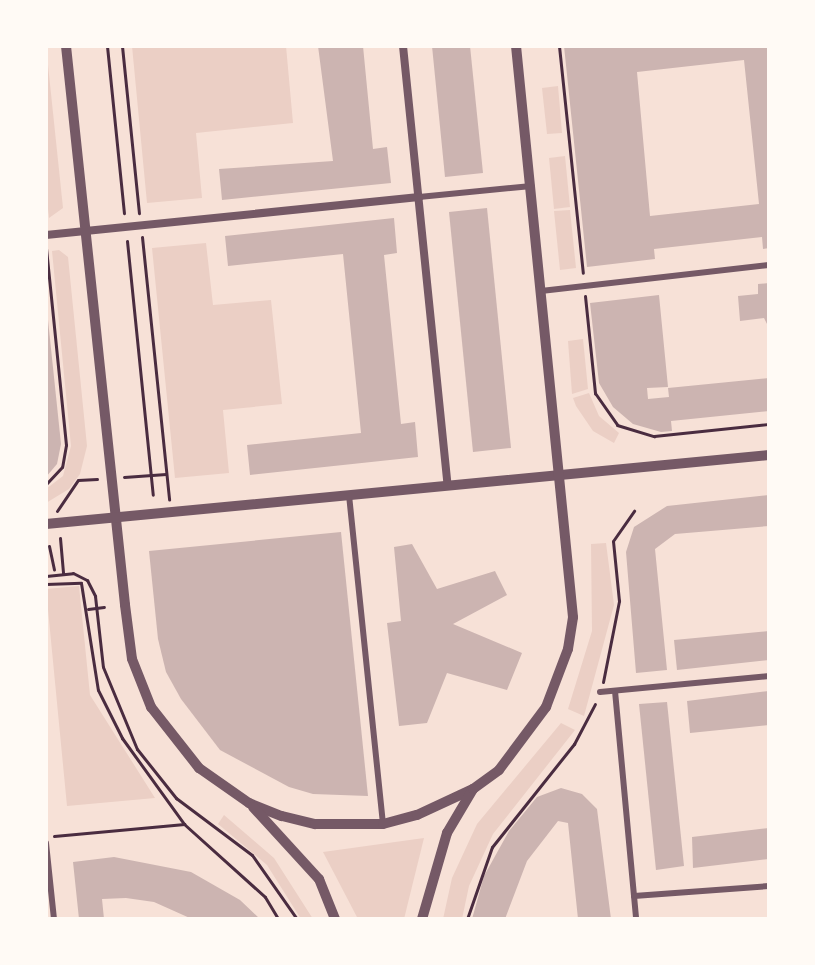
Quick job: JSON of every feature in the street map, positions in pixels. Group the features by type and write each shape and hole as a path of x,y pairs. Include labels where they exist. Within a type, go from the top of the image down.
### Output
{"street":[{"path":"66,46 114,518 132,659 151,707 191,760 249,803 319,879 335,919"},
{"path":"403,46 448,486"},
{"path":"422,919 447,833 473,789 525,741 546,707 568,649 571,574 516,46"},
{"path":"46,235 531,186"},
{"path":"541,291 769,265"},
{"path":"46,524 769,455"},
{"path":"349,495 383,824"},
{"path":"600,692 769,676"},
{"path":"615,691 636,919"},
{"path":"249,803 315,824 383,824 417,815 473,789"},
{"path":"46,843 54,919"},
{"path":"634,896 769,886"}],"path":[{"path":"107,46 153,495"},
{"path":"122,46 170,512"},
{"path":"46,248 66,445 62,467 46,484"},
{"path":"130,477 166,474"},
{"path":"57,510 78,480"},
{"path":"467,919 492,847 574,744 600,692 619,601 613,541 634,511"},
{"path":"49,546 54,569"},
{"path":"61,549 63,574"},
{"path":"46,584 81,583 88,609 98,690 128,748 184,824 265,897 278,919"},
{"path":"88,609 104,607"},
{"path":"46,837 184,824"}],"shaded area":[{"path":"46,46 63,208 49,218 46,191"},
{"path":"132,46 286,46 293,123 196,133 202,198 147,203"},
{"path":"558,86 562,133 547,134 542,88"},
{"path":"565,156 570,207 554,209 549,158"},
{"path":"570,210 576,268 560,270 554,211"},
{"path":"206,243 213,305 271,300 282,404 223,410 229,473 175,478 152,248"},
{"path":"59,250 68,257 87,446 80,474 69,489 46,503 46,489 63,476 71,446 52,251"},
{"path":"583,339 588,389 572,394 568,341"},
{"path":"589,393 599,416 619,433 614,443 593,431 576,406 573,398"},
{"path":"606,543 614,605 584,716 568,709 592,631 591,544"},
{"path":"79,586 90,695 155,798 67,806 46,589"},
{"path":"561,723 575,730 493,834 469,886 462,919 443,919 452,878 477,824"},
{"path":"224,815 274,858 313,919 301,919 267,865 218,824"},
{"path":"424,838 404,919 358,919 323,852"}],"building":[{"path":"318,46 363,46 373,149 387,147 391,183 222,200 219,169 333,161"},
{"path":"432,46 470,46 483,173 445,177"},
{"path":"564,46 769,46 769,248 763,249 762,237 654,249 655,259 587,267","holes":["744,60 759,204 650,216 637,72"]},
{"path":"487,208 511,448 473,452 449,212"},
{"path":"394,218 397,253 384,255 401,424 415,422 418,457 250,475 247,445 361,433 343,254 228,266 225,236"},
{"path":"769,283 769,328 764,318 740,321 738,296 758,294 758,284"},
{"path":"659,295 668,387 647,388 648,399 669,397 668,388 769,378 769,411 671,421 672,431 661,432 633,424 613,407 599,383 590,303"},
{"path":"48,320 61,444 57,464 46,477"},
{"path":"769,495 769,526 675,534 655,549 667,670 636,673 626,552 634,527 667,506"},
{"path":"341,532 368,796 313,794 289,787 220,750 181,699 166,672 158,639 149,551"},
{"path":"412,544 437,589 495,571 507,595 453,624 522,653 507,690 447,673 427,723 399,726 387,623 401,621 394,547"},
{"path":"769,631 769,660 677,670 674,640"},
{"path":"769,691 769,725 690,733 687,701"},
{"path":"667,702 684,866 656,870 639,704"},
{"path":"561,788 582,794 597,809 611,919 578,919 568,823 558,821 527,861 505,919 472,919 484,876 509,831 537,797"},
{"path":"769,828 769,859 693,868 692,837"},
{"path":"114,857 191,872 240,900 260,919 192,919 154,902 126,898 102,899 104,919 79,919 73,862"}]}
